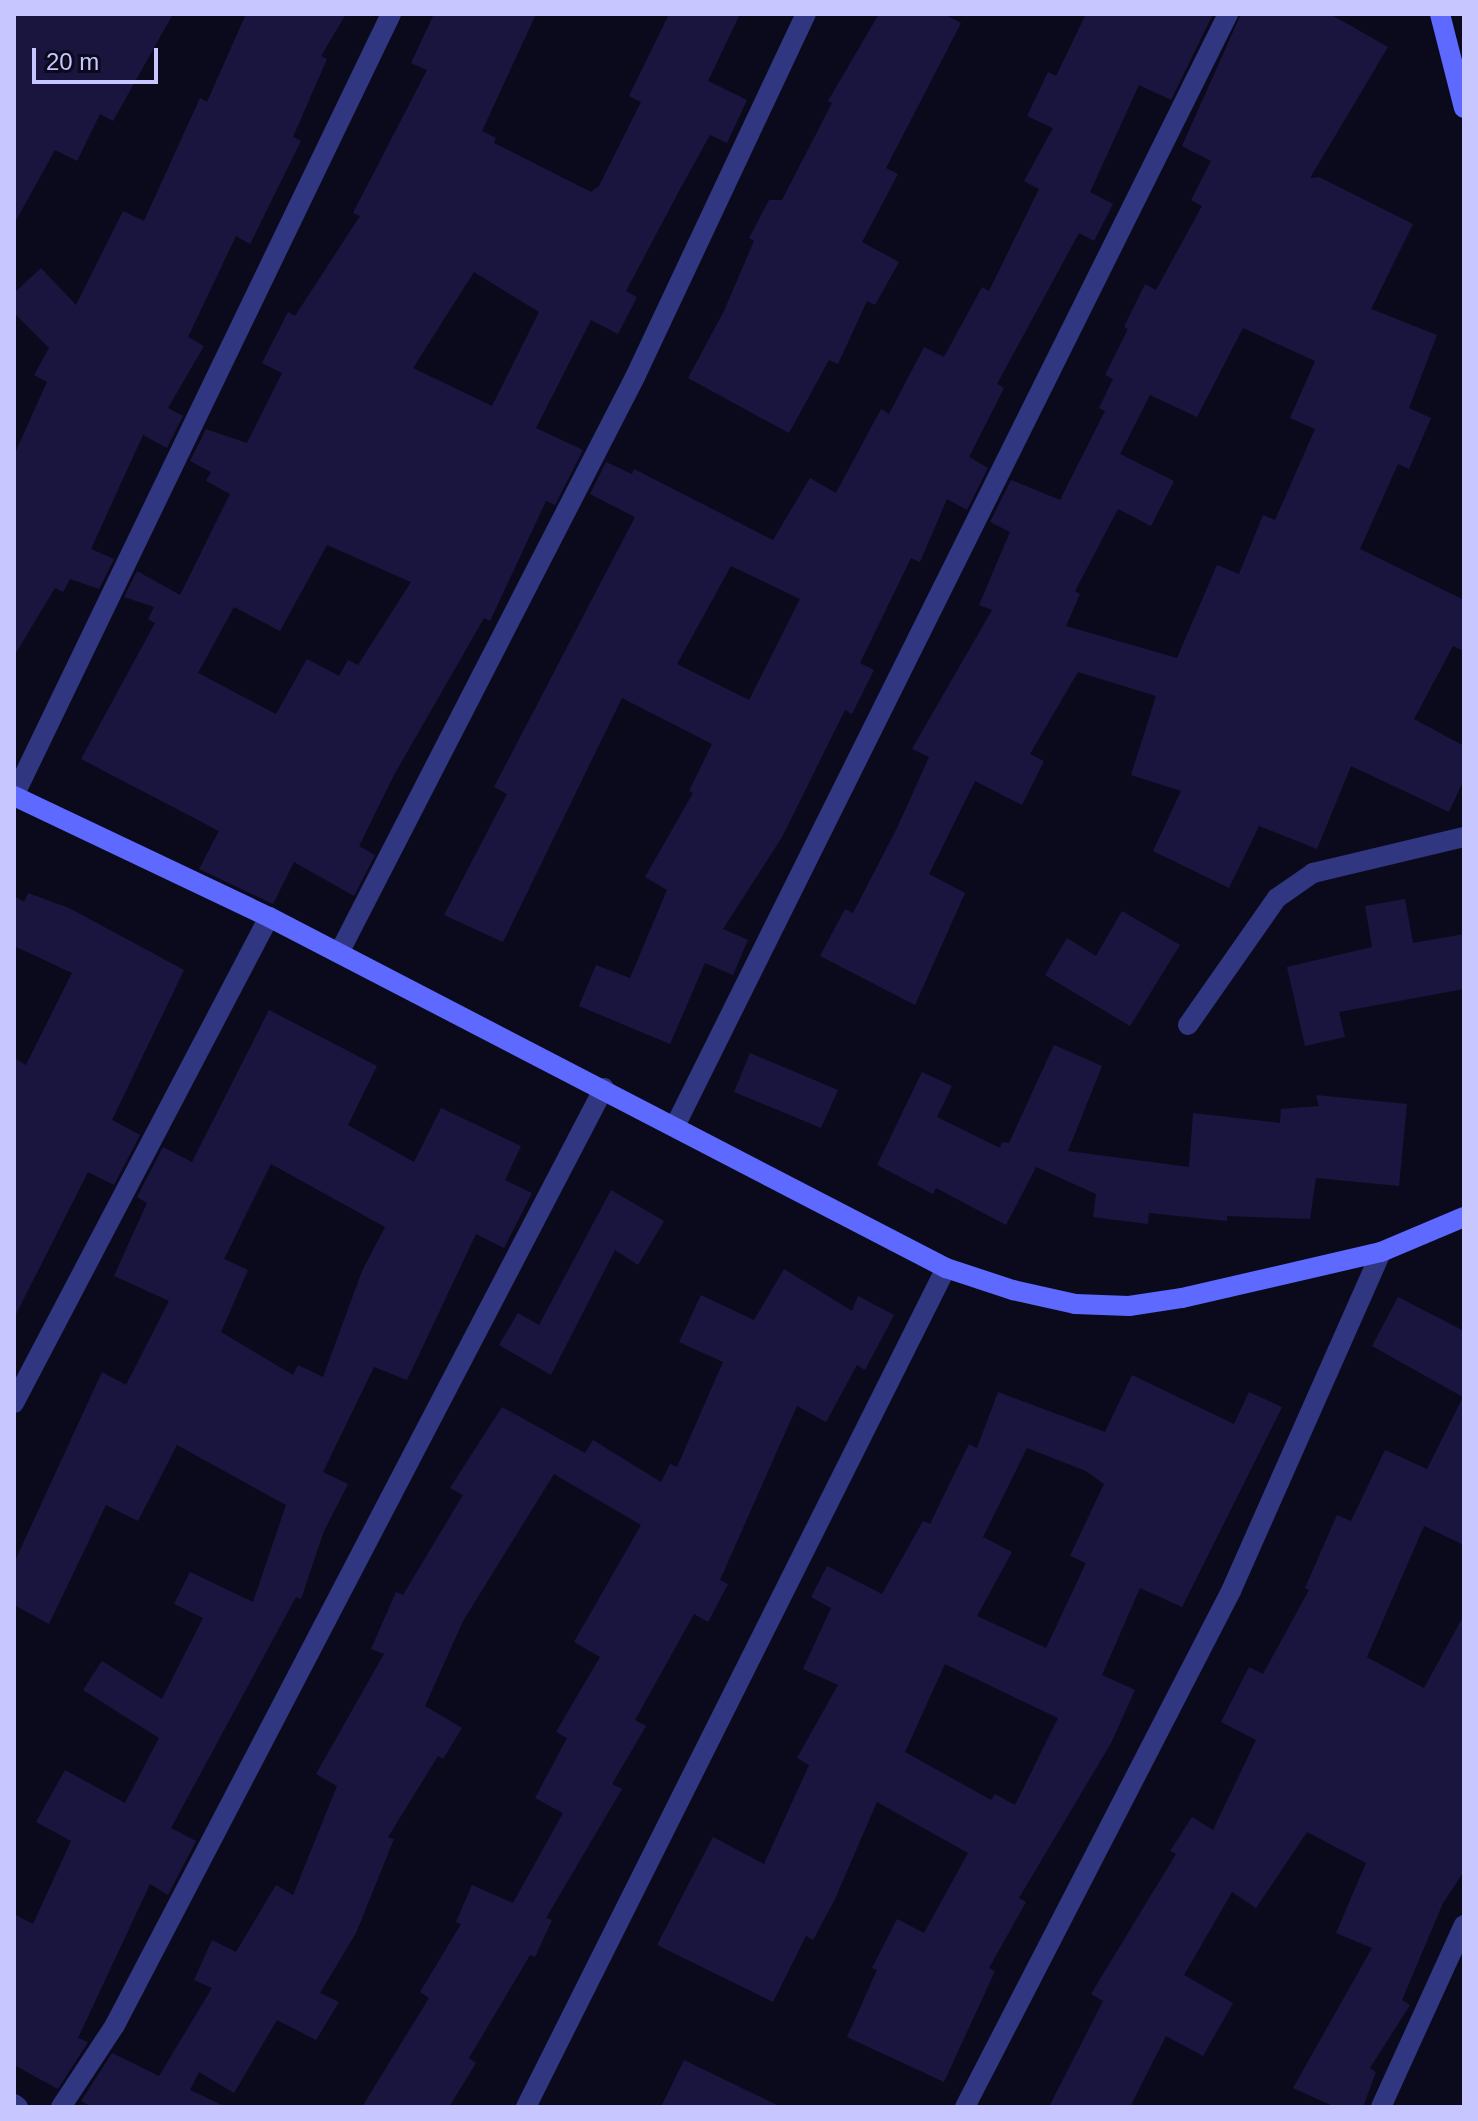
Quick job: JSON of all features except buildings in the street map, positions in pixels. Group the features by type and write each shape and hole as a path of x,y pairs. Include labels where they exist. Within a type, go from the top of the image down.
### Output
{"main road":[{"path":"1440,14 1463,102"},
{"path":"14,796 269,917 676,1124 946,1268 1075,1304 1129,1306 1381,1252 1464,1217"}],"street":[{"path":"14,796 391,14"},
{"path":"339,953 635,377 806,14"},
{"path":"676,1124 1228,14"},
{"path":"1188,1025 1277,898 1313,873 1464,837"},
{"path":"14,1403 269,917"},
{"path":"61,2107 115,2025 604,1088"},
{"path":"965,2107 1231,1591 1381,1252"},
{"path":"526,2107 946,1268"},
{"path":"1381,2107 1464,1925"}]}
